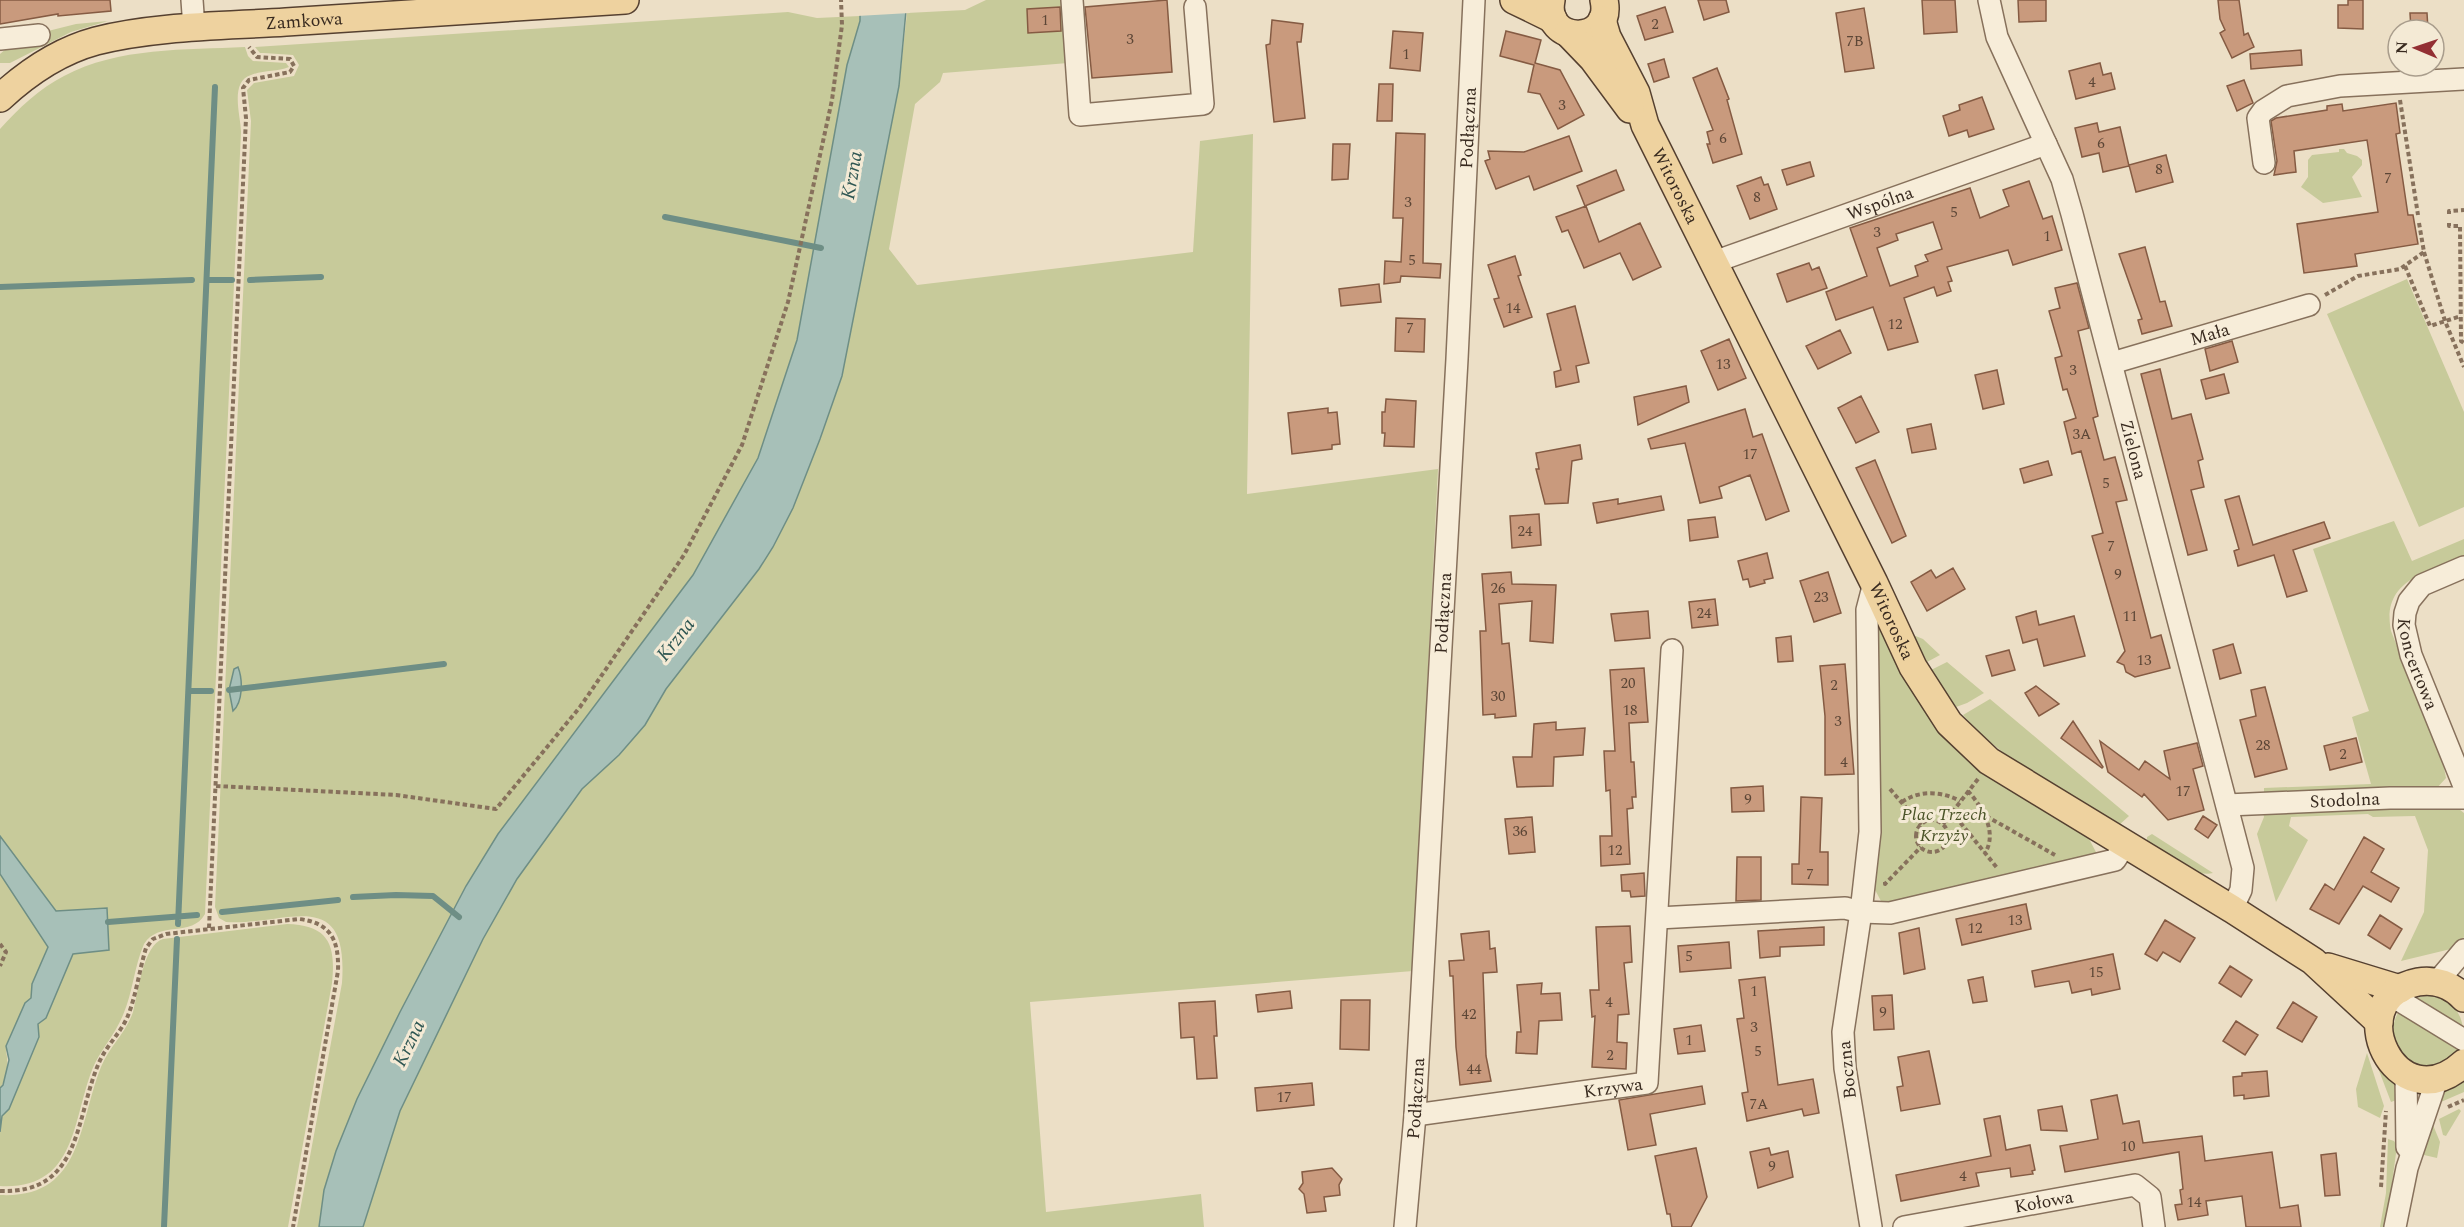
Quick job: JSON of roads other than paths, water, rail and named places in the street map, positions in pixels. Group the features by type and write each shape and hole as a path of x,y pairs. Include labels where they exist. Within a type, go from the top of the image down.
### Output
{"main road":[{"name":"Zamkowa","path":"1,96 36,68 82,45 117,37 194,28 625,0"},
{"name":"Witoroska","path":"1514,0 1557,17 1585,34 1595,29 1605,6"},
{"name":"Witoroska","path":"1605,6 1607,37 1636,93 1646,125 1874,583 1913,667 1927,691 1959,734 1989,761 2313,961 2379,1022"},
{"name":"Witoroska","path":"1557,17 1593,59 1623,101 1646,125"},
{"name":"Witoroska","path":"2313,961 2396,993"},
{"path":"2454,1073 2421,1079 2406,1075 2393,1066 2384,1053 2379,1038 2379,1022 2382,1013 2396,993 2418,982 2437,982 2448,986 2464,998"}],"street":[{"path":"192,0 194,28"},
{"path":"1072,0 1080,115 1203,104 1195,8"},
{"name":"Podłączna","path":"1405,1227 1414,1115 1457,359 1474,0"},
{"name":"Zielona","path":"1989,0 1997,37 2062,179 2112,363 2243,868 2241,890 2232,909"},
{"path":"0,39 39,35"},
{"path":"2264,163 2258,118 2263,111 2287,96 2340,86 2464,79"},
{"name":"Wspólna","path":"1714,262 2046,144"},
{"name":"Mała","path":"2112,363 2308,305"},
{"name":"Koncertowa","path":"2464,567 2422,585 2409,601 2404,625 2411,655 2464,786"},
{"path":"1861,912 1870,832 1868,610 1874,583"},
{"name":"Krzywa","path":"1414,1115 1647,1083 1672,650"},
{"name":"Stodolna","path":"2227,805 2390,798 2464,798"},
{"path":"1658,918 1845,908 1861,912 1890,913 2115,860 2125,845"},
{"name":"Boczna","path":"1861,912 1843,1032 1845,1068 1871,1227"},
{"path":"2437,982 2464,950"},
{"path":"2396,993 2464,1040"},
{"path":"2407,1168 2454,1073"},
{"path":"2395,1227 2407,1168 2406,1075"},
{"name":"Kołowa","path":"1904,1227 2135,1185 2150,1197 2154,1227"}],"water":[{"name":"Krzna","path":"860,0 907,0 899,86 842,376 793,508 759,569 666,689 645,725 619,755 582,789 517,879 483,939 400,1111 363,1227 319,1227 324,1190 336,1151 357,1099 466,886 498,834 693,575 758,458 797,340 847,65 860,21"},
{"path":"238,667 241,690 239,702 233,711 229,690 234,669"},
{"path":"0,836 56,911 107,908 109,950 73,954 46,1018 38,1024 39,1037 9,1109 2,1116 0,1132 0,1088 3,1085 9,1060 6,1046 25,1003 31,998 32,984 48,947 0,874"}],"waterway":[{"path":"178,924 215,87"},
{"path":"665,217 821,248"},
{"path":"250,280 321,277"},
{"path":"0,287 192,280"},
{"path":"208,280 232,280"},
{"path":"229,690 444,664"},
{"path":"189,691 211,691"},
{"path":"353,897 433,896 459,917"},
{"path":"222,912 338,900"},
{"path":"108,922 197,915"},
{"path":"164,1227 177,939"}],"park label":[{"name":"Plac Trzech Krzyży","path":"1944,824"}]}
